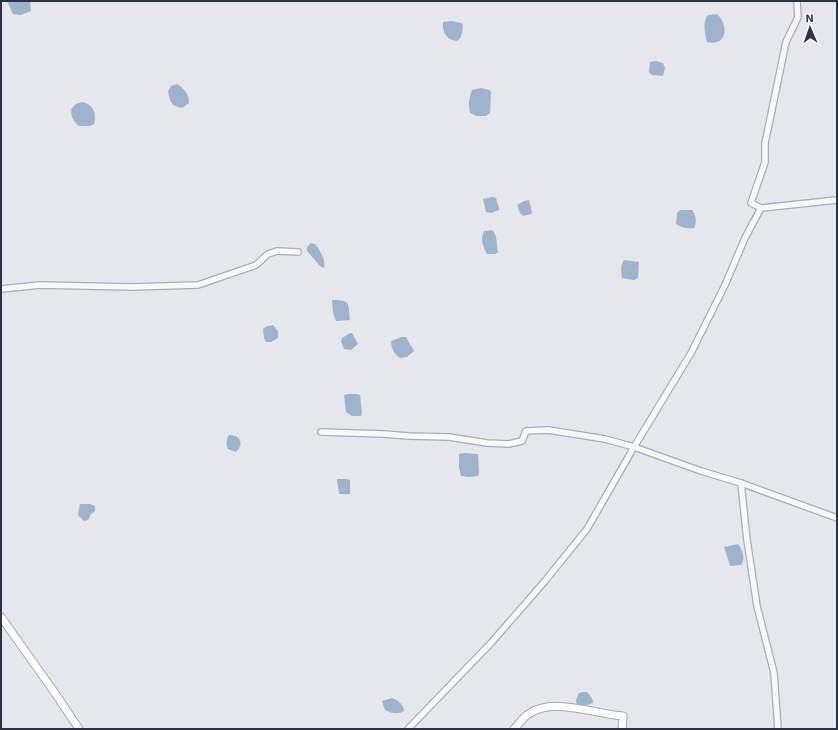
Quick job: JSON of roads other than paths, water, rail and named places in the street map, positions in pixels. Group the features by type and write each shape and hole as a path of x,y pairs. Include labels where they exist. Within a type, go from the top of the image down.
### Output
{"main road":[{"path":"1,617 79,729"},
{"path":"514,729 527,715 544,707 582,708 599,713 623,716 622,729"}],"street":[{"path":"797,1 798,17 786,42 765,143 765,162 751,203 761,208 837,200"},
{"path":"408,729 491,643 545,581 587,529 634,447 691,353 725,285 745,238 761,208"},
{"path":"1,289 40,285 131,287 198,284 256,265 268,254 277,251 298,252"},
{"path":"320,432 409,436 449,436 487,443 508,444 522,441 526,431 548,430 605,439 634,447 700,471 740,483 837,518"},
{"path":"740,483 746,540 757,606 774,673 778,729"}],"water":[{"path":"7,1 30,1 31,11 21,15 13,14"},
{"path":"717,14 723,23 723,38 714,43 707,42 704,28 706,18 708,15"},
{"path":"451,21 461,23 463,25 461,36 457,41 450,39 444,33 443,22"},
{"path":"656,61 663,63 665,68 663,76 652,75 649,72 650,62"},
{"path":"177,84 186,92 189,100 189,103 182,108 173,105 170,101 168,91 171,86"},
{"path":"481,88 491,92 490,113 486,116 477,116 470,113 469,110 469,101 472,90"},
{"path":"82,102 91,107 95,116 94,124 90,126 79,126 72,117 71,109 76,104"},
{"path":"493,197 496,198 499,210 491,213 486,212 483,199"},
{"path":"529,200 532,212 531,214 523,216 517,205"},
{"path":"680,210 692,210 696,219 694,228 685,228 676,224 677,213"},
{"path":"492,230 496,237 498,252 495,254 487,254 482,243 482,237 484,231"},
{"path":"311,243 315,244 321,252 324,268 320,266 307,251 307,247"},
{"path":"624,260 639,262 638,278 634,280 622,278 621,266"},
{"path":"332,300 346,302 350,320 336,321 333,313"},
{"path":"273,325 278,331 278,338 271,342 266,342 263,329 267,326"},
{"path":"352,333 358,344 351,350 344,349 341,341 342,338"},
{"path":"406,337 414,351 407,357 400,358 396,355 391,341"},
{"path":"344,395 360,395 361,416 352,416 346,412"},
{"path":"229,435 236,436 240,440 240,446 236,452 228,449 227,447"},
{"path":"459,454 478,454 478,476 461,476"},
{"path":"337,479 350,480 350,494 339,494"},
{"path":"80,504 90,504 95,506 95,511 91,514 88,520 84,521 78,515"},
{"path":"738,544 743,554 742,563 741,565 730,566 724,547"},
{"path":"587,692 592,698 593,703 582,707 577,706 576,700 579,693"},
{"path":"392,698 403,706 404,711 394,713 385,710 382,701"}]}
